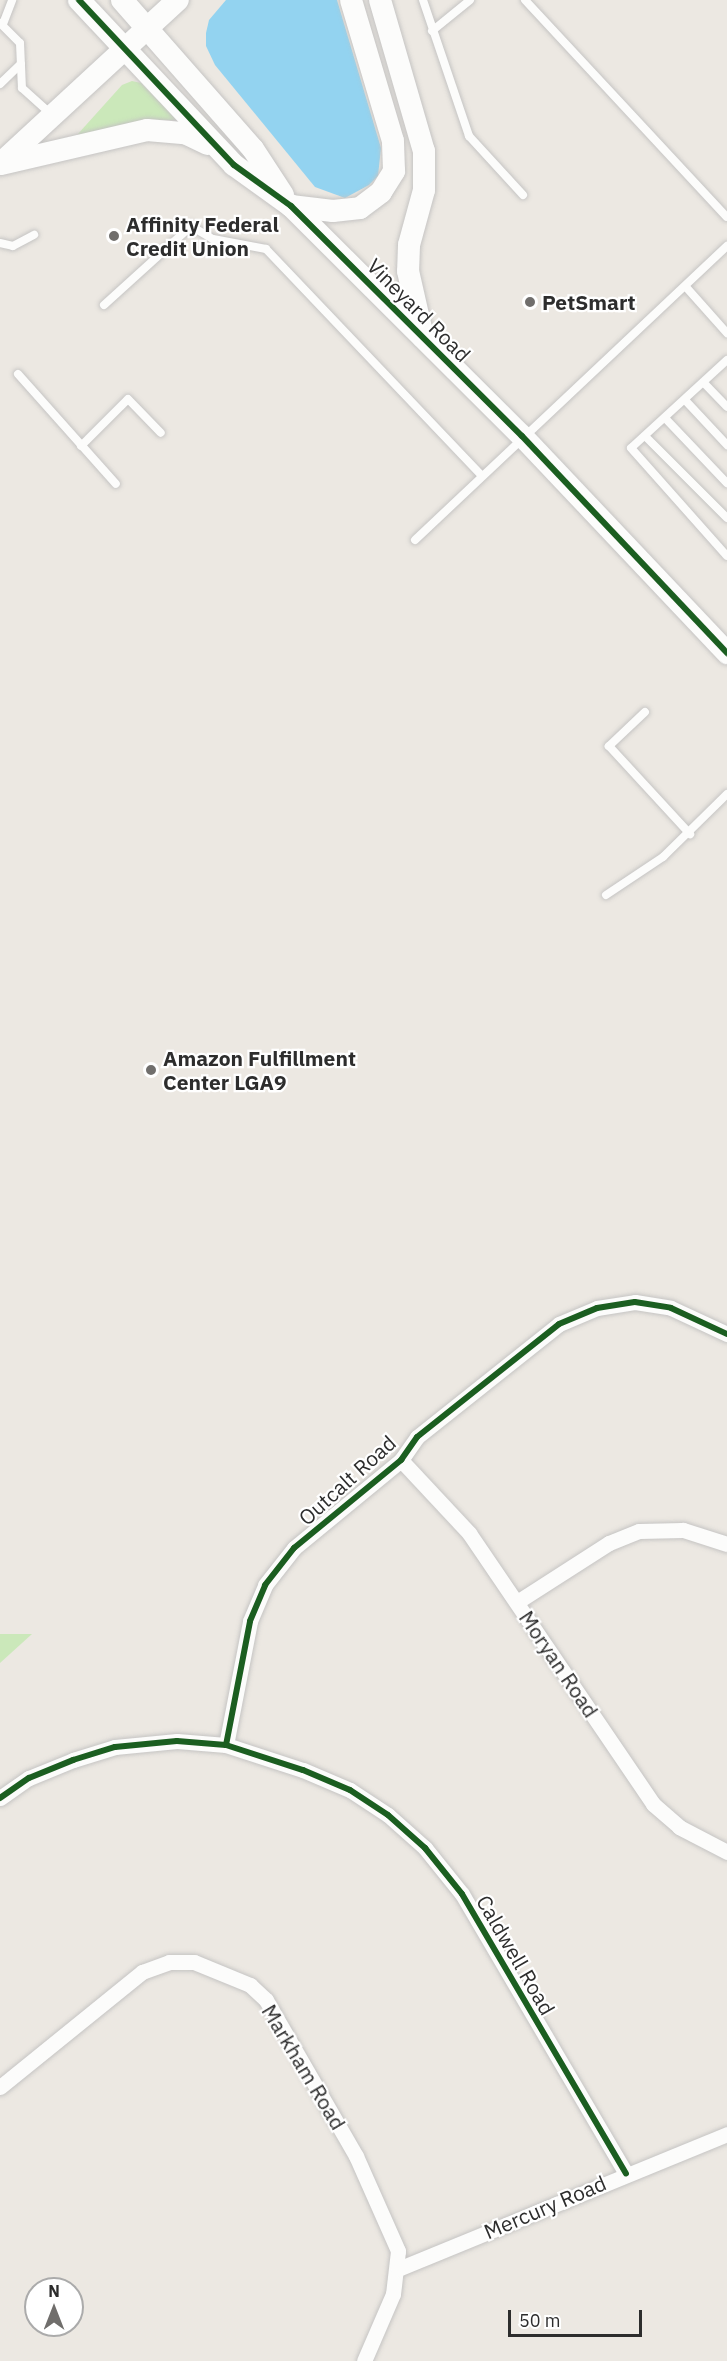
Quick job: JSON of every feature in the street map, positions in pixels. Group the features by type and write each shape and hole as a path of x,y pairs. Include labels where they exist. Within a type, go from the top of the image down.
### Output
{"street":[{"name":"Vineyard Road","path":"80,0 218,149 291,206 522,436 725,646"},
{"name":"Vineyard Road","path":"122,0 253,149 291,206"},
{"path":"0,164 178,0"},
{"path":"291,206 333,211 360,208 381,192 394,171 393,141 351,0"},
{"path":"380,0 424,157 423,190 409,245 408,271 423,338"},
{"path":"0,164 147,130 185,133 218,149"},
{"name":"Outcalt Road","path":"226,1745 250,1621 265,1585 294,1548 401,1460 417,1437 531,1344 559,1324 597,1308 635,1302 671,1308 727,1334"},
{"name":"Moryan Road","path":"401,1460 469,1533 653,1804 680,1827 727,1852"},
{"path":"517,1602 609,1543 639,1531 683,1530 727,1544"},
{"name":"Caldwell Road","path":"0,1798 29,1778 115,1748 177,1741 226,1745 350,1790 388,1815 425,1848 462,1894 626,2174"},
{"name":"Markham Road","path":"0,2087 142,1972 169,1962 194,1962 250,1985 266,2000 356,2156 398,2251 398,2269 393,2294 364,2361"},
{"name":"Mercury Road","path":"398,2269 727,2134"}],"lane":[{"path":"12,0 2,24 20,43 22,88 53,116"},
{"path":"423,0 469,136 523,195"},
{"path":"432,31 470,0"},
{"path":"525,0 727,217"},
{"path":"0,84 21,64"},
{"path":"104,305 191,226 213,239 253,244 272,253 482,476"},
{"path":"0,243 13,246 34,235"},
{"path":"414,540 522,436 686,287 727,246"},
{"path":"686,287 727,333"},
{"path":"727,360 631,448 727,556"},
{"path":"18,374 116,484"},
{"path":"704,383 727,407"},
{"path":"81,446 128,399 161,434"},
{"path":"685,400 727,445"},
{"path":"665,418 727,483"},
{"path":"645,436 727,518"},
{"path":"645,712 609,746 690,834"},
{"path":"606,895 690,834 727,794"}],"green space":[{"path":"132,81 141,83 177,120 157,120 77,135 122,85"},
{"path":"0,1634 32,1634 0,1663"}],"water":[{"path":"226,0 337,0 381,148 378,176 369,185 345,198 315,187 215,65 206,46 206,33 209,20"}],"cycle path":[{"path":"79,0 234,165 291,206 522,436 727,653"},
{"path":"226,1745 250,1621 265,1585 294,1548 401,1460 417,1437 559,1324 597,1308 635,1302 671,1308 727,1334"},
{"path":"0,1798 29,1778 73,1760 115,1747 177,1741 226,1745 303,1770 350,1790 388,1815 425,1848 462,1894 626,2174"}],"place":[{"name":"Affinity Federal Credit Union","path":"114,236"},
{"name":"PetSmart","path":"530,302"},
{"name":"Amazon Fulfillment Center LGA9","path":"151,1070"}]}
